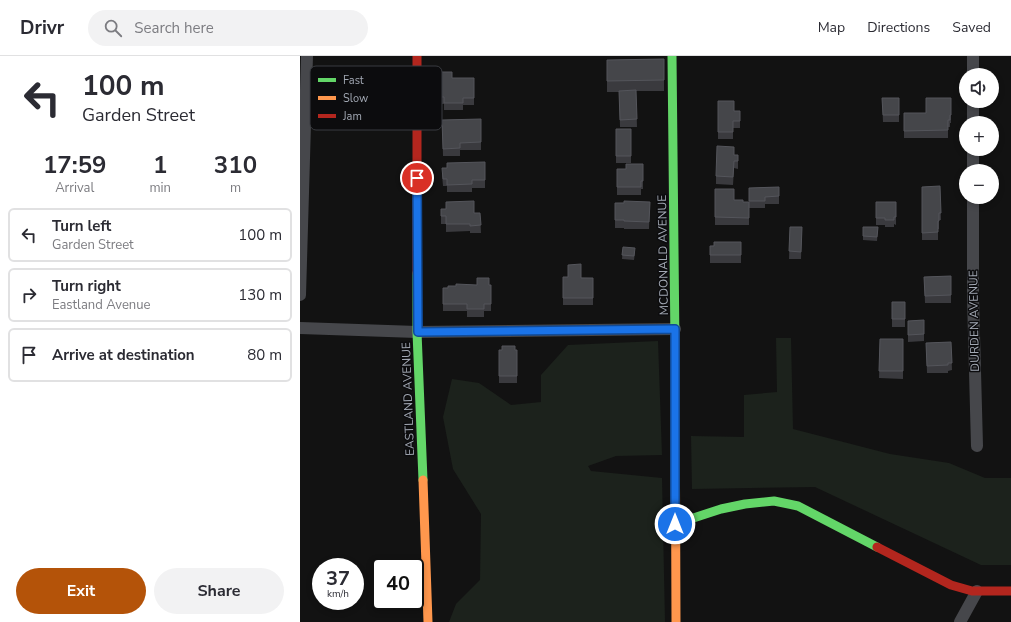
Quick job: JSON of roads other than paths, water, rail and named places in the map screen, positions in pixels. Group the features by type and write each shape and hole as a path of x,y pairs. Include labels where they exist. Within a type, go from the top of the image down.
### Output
{"street":[{"path":"300,295 307,56"},
{"name":"EASTLAND AVENUE","path":"417,56 417,66"},
{"name":"MCDONALD AVENUE","path":"672,56 676,622"},
{"path":"973,56 973,68"},
{"name":"EASTLAND AVENUE","path":"417,130 418,332 428,622"},
{"name":"DURDEN AVENUE","path":"973,204 976,446"},
{"path":"300,328 418,332 675,329"},
{"path":"675,524 721,509 745,504 774,501 798,506 952,586 972,591 1011,591"},
{"path":"960,622 976,591"}]}
